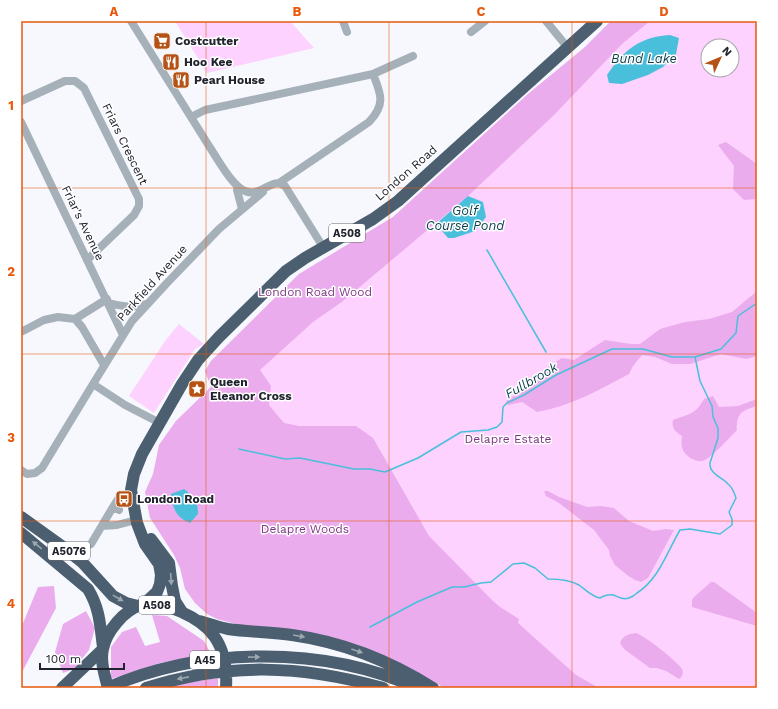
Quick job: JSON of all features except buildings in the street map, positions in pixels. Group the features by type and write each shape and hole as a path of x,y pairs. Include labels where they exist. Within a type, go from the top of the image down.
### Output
{"highway":[{"name":"London Road","path":"141,605 157,592 162,574 159,564 145,544 136,521 131,490 134,474 142,454 182,384 198,360 219,337 286,271 323,247 373,219 398,202 596,21"},
{"name":"A5076","path":"21,517 82,562 113,596 126,603 141,605"},
{"name":"London Road","path":"136,521 167,560 176,601 182,612"},
{"name":"A5076","path":"21,533 88,589 95,600 98,611 103,649"},
{"name":"A508","path":"107,688 103,664 103,649 109,632 122,617 141,605 156,605 182,612 198,620 214,635 225,661 226,687"},
{"path":"198,620 234,630 292,635 320,640 358,651 391,665 416,677 433,688"},
{"path":"62,688 103,649"},
{"name":"A45","path":"107,688 148,673 179,665 212,659 252,656 326,661 387,676 417,688"},
{"name":"A45","path":"146,688 166,681 212,672 252,669 306,672 333,676 383,688"}],"street":[{"path":"131,21 225,170 238,187 251,193 267,188"},
{"path":"343,21 347,32"},
{"path":"471,32 485,21"},
{"path":"546,21 568,48"},
{"path":"191,117 205,110 373,74 413,56"},
{"name":"Parkfield Avenue","path":"21,470 27,474 35,473 42,468 132,321 219,228 267,188 279,183 369,122 377,114 381,105 380,90 373,74"},
{"name":"Friars Crescent","path":"21,101 65,80 75,81 84,88 139,199 139,206 134,215 87,260"},
{"name":"Friar's Avenue","path":"21,122 123,335"},
{"path":"279,183 285,186 323,247"},
{"path":"238,187 237,190 242,208"},
{"path":"21,332 44,320 58,318 75,319 107,301 128,307 138,307 147,304"},
{"path":"75,319 104,365"},
{"path":"93,384 125,405 160,423"},
{"path":"91,544 102,526 116,509 118,499"},
{"path":"102,526 136,521"}],"green space":[{"path":"175,21 290,21 314,48 207,73"},
{"name":"Delapre Estate","path":"611,21 757,21 757,688 444,688 415,671 217,619 210,602 159,445 176,421 211,387 205,371 211,361 299,274 393,217 528,94 585,47"},
{"name":"Delapre Woods","path":"611,21 650,21 622,44 554,115 468,196 343,301 313,322 260,370 271,386 269,405 284,423 299,426 356,426 373,438 429,536 492,600 519,619 518,623 576,675 599,688 444,688 415,671 217,619 207,614 195,603 185,589 180,568 174,555 150,518 145,492 153,474 159,445 176,421 211,387 205,371 211,361 299,274 393,217 528,94 585,47"},
{"path":"726,142 757,164 757,199 744,200 733,189 734,166 718,145"},
{"path":"757,291 757,356 746,359 721,354 690,364 672,364 655,357 642,355 633,366 629,374 584,397 562,406 537,412 522,402 508,405 506,401 542,378 549,366 562,358 574,360 605,340 640,344 660,329 685,322 709,319 732,312"},
{"path":"179,324 204,344 195,349 154,413 129,396 165,341"},
{"path":"713,396 719,407 738,406 757,399 757,406 741,413 738,419 737,430 706,459 697,461 689,457 684,452 682,436 673,428 673,420 691,413 704,399"},
{"path":"544,491 548,491 559,497 587,507 601,506 614,508 629,521 653,531 666,529 674,530 648,578 641,582 627,575 615,565 610,556 609,550 594,530 559,503 546,496"},
{"path":"711,582 714,582 757,613 757,626 692,607 692,600 694,597"},
{"path":"54,586 56,608 21,674 21,628 38,587"},
{"path":"86,611 95,628 89,650 74,669 63,673 55,652 63,624"},
{"path":"152,615 167,616 204,641 211,654 160,663 111,679 111,647 122,632 136,627 145,646 160,642"},
{"path":"636,633 668,655 679,665 683,672 679,679 666,671 657,668 650,668 624,649 620,643 623,638 629,634"},
{"path":"218,678 218,688 166,688 177,684"}],"water":[{"name":"Bund Lake","path":"670,35 679,38 676,54 663,67 648,75 622,84 609,83 607,75 620,58 633,46 659,36"},
{"name":"Golf Course Pond","path":"468,196 483,202 486,217 475,231 454,238 448,238 436,224"},
{"path":"184,489 193,497 197,505 198,514 190,523 181,518 176,512 171,494"}],"waterway":[{"path":"487,250 546,352"},
{"name":"Fullbrook","path":"239,449 285,459 300,458 354,469 370,469 385,472 418,458 461,432 488,430 497,427 502,422 503,407 507,403 524,395 556,375 612,349 643,349 672,357 695,357 721,349 736,333 738,316 757,303"},
{"path":"370,627 417,602 452,587 464,587 491,582 513,564 524,563 535,568 548,579 564,580 575,583 591,594 600,598 610,595 625,599 629,598 645,587 657,573 680,530 690,529 720,534 732,525 732,519 729,512 736,498 731,487 714,473 710,467 718,438 718,428 713,417 712,406 700,381 695,357"}],"place":[{"name":"Costcutter","path":"162,41"},
{"name":"Hoo Kee","path":"171,62"},
{"name":"Pearl House","path":"181,80"},
{"name":"Queen Eleanor Cross","path":"197,389"},
{"name":"London Road","path":"124,499"}],"park label":[{"name":"London Road Wood","path":"315,292"}]}
